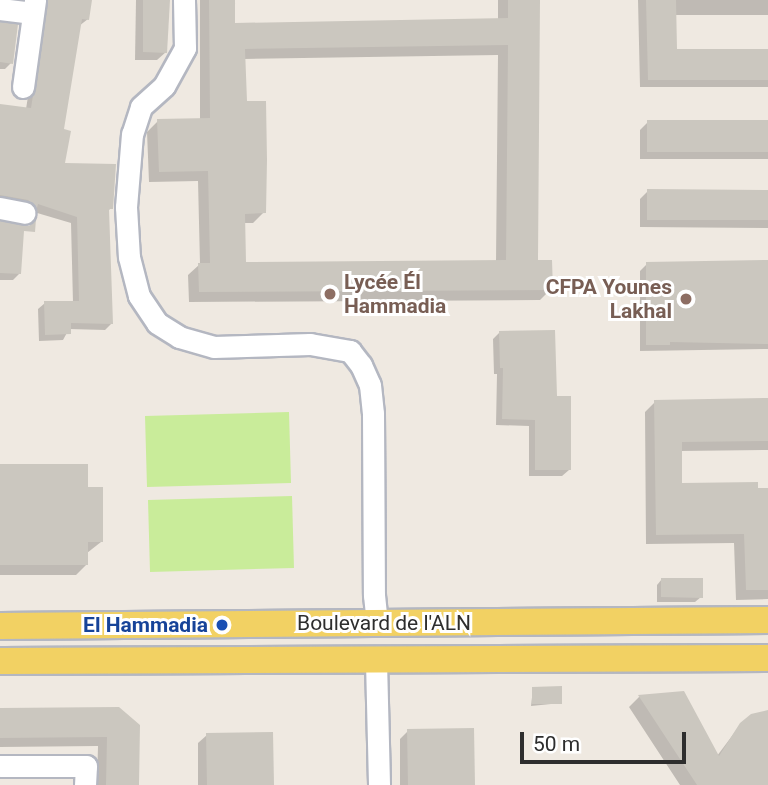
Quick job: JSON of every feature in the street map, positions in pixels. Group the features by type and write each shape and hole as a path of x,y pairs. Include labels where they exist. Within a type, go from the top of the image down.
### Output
{"main road":[{"name":"Boulevard de l'ALN","path":"0,626 768,620"},
{"name":"Boulevard de l'ALN","path":"0,661 768,658"}],"street":[{"path":"184,0 185,48 164,86 141,107 132,134 126,207 129,257 139,296 157,323 179,337 214,346 310,344 350,351 361,365 370,385 373,414 374,595 377,623"},
{"path":"0,9 34,6 23,87"},
{"path":"0,208 25,213"},
{"path":"376,661 379,785"},
{"path":"0,766 86,766 85,785"}],"green space":[{"path":"289,412 291,483 147,487 145,416"},
{"path":"292,496 294,568 150,572 148,500"}],"building":[{"path":"48,0 92,0 89,20 82,19 64,129 71,131 65,163 116,164 113,209 109,209 113,324 71,323 71,334 45,335 44,301 79,301 77,217 38,204 37,208 28,200 0,195 0,104 31,108"},
{"path":"143,0 170,0 167,53 143,52"},
{"path":"209,0 235,0 235,23 508,18 508,0 540,0 538,260 552,260 553,290 199,292 198,263 210,263 208,171 159,172 157,119 210,118","holes":["508,45 506,260 246,262 245,214 266,213 267,160 266,101 247,101 245,49"]},
{"path":"646,0 676,0 677,49 768,49 768,80 648,80"},
{"path":"0,22 18,24 13,64 0,62"},
{"path":"647,120 768,120 768,152 647,152"},
{"path":"647,189 768,190 768,220 647,220"},
{"path":"36,219 35,232 24,231 21,274 0,273 0,221 29,226"},
{"path":"768,260 768,344 670,342 670,345 646,345 646,262"},
{"path":"555,330 557,396 571,396 571,470 535,470 535,420 502,419 503,368 500,368 499,331"},
{"path":"768,398 768,441 682,442 682,483 758,482 758,488 768,488 768,590 746,590 744,534 656,535 654,400"},
{"path":"0,464 88,464 88,487 103,487 103,542 88,542 88,565 0,565"},
{"path":"661,578 703,578 703,598 661,597"},
{"path":"562,686 562,704 532,704 532,687"},
{"path":"684,691 719,756 740,723 751,714 768,710 768,785 697,785 638,695"},
{"path":"119,707 140,725 139,785 106,785 107,737 0,738 0,708"},
{"path":"474,728 475,785 408,785 407,729"},
{"path":"273,732 274,785 207,785 206,733"}],"place":[{"name":"Lycée Él Hammadia","path":"330,294"},
{"name":"CFPA Younes Lakhal","path":"686,299"},
{"name":"El Hammadia","path":"222,625"}]}
